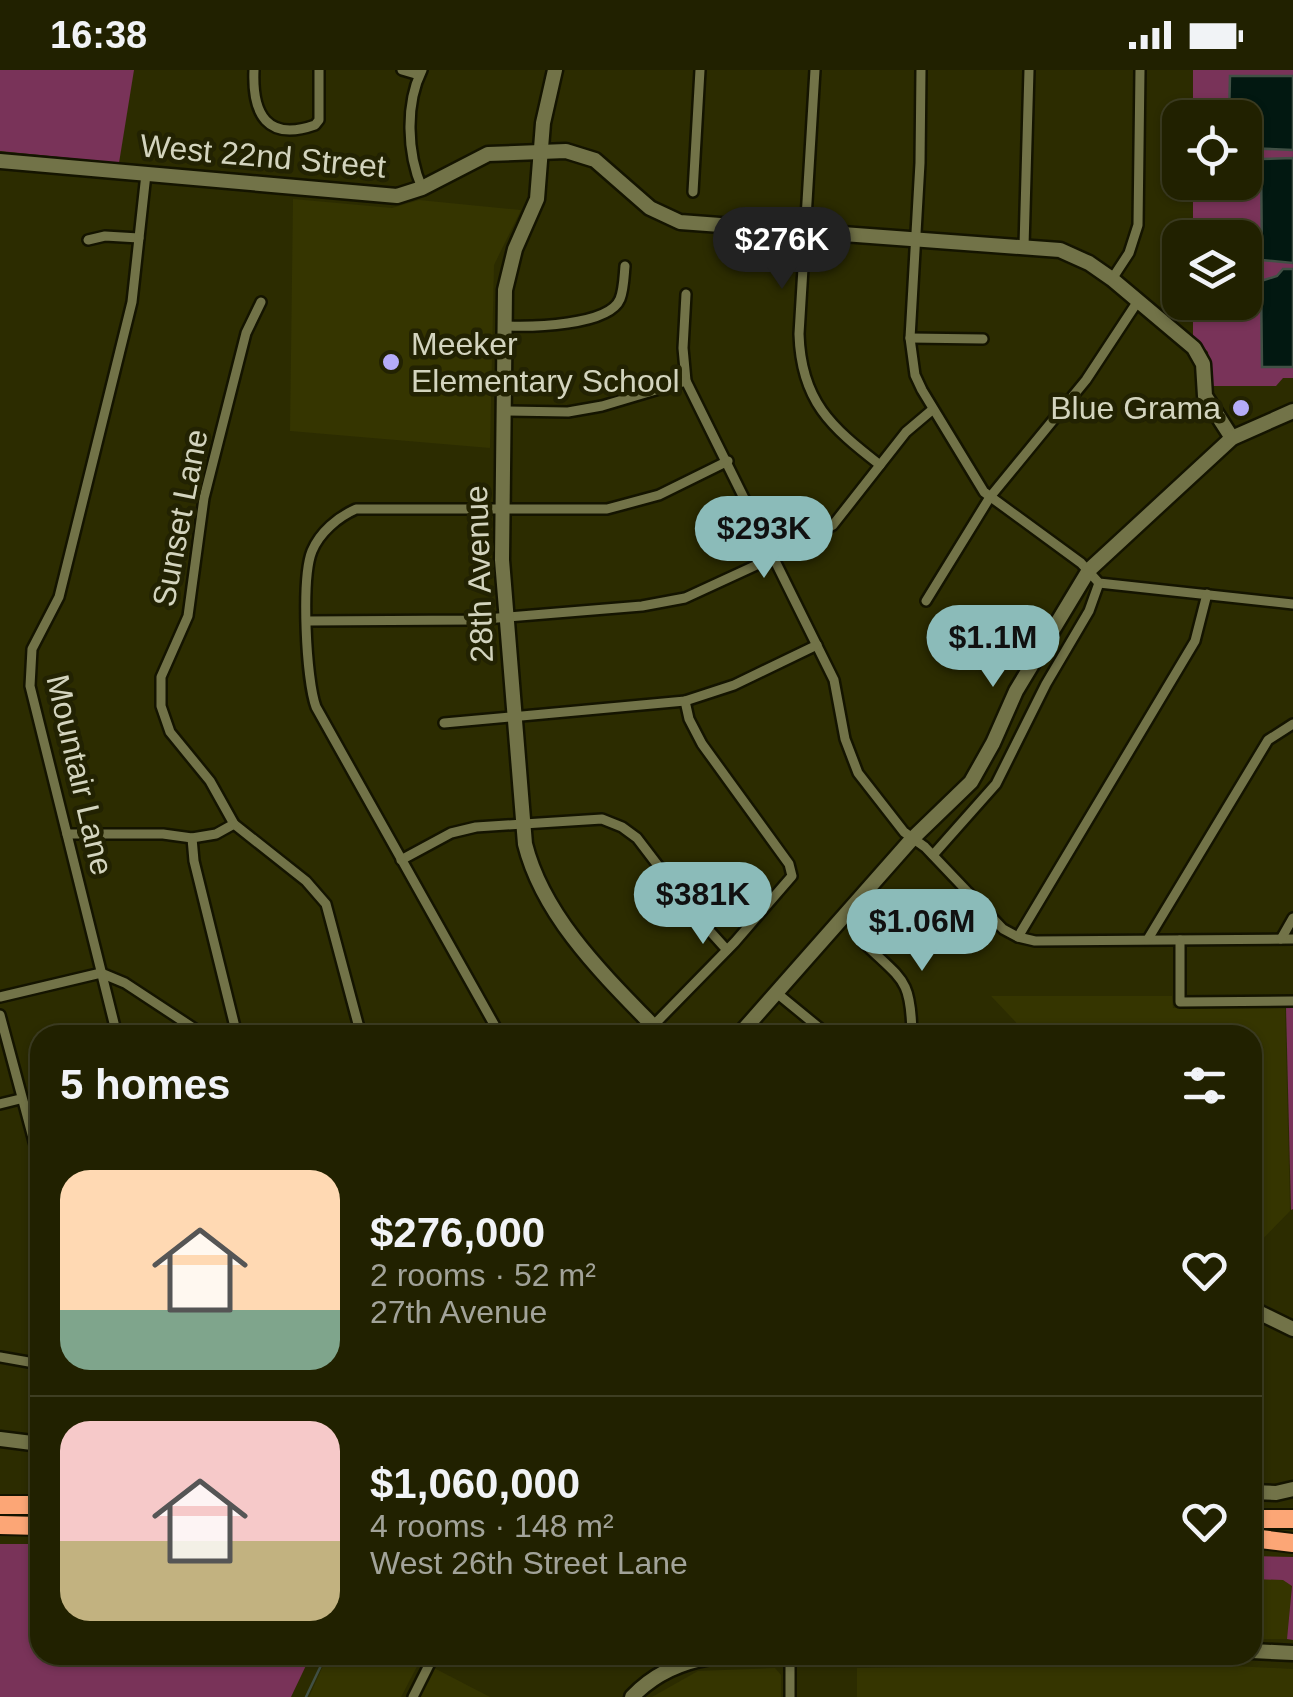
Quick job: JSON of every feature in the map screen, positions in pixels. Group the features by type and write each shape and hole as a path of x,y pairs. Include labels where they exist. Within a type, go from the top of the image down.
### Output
{"highway":[{"path":"0,1504 30,1504"},
{"path":"1262,1519 1293,1516"},
{"path":"0,1526 30,1526"},
{"path":"1262,1539 1293,1541"}],"street":[{"path":"254,70 254,96 264,121 275,128 308,128 320,120 319,70"},
{"path":"402,70 420,72 410,138 422,188"},
{"name":"28th Avenue","path":"555,70 543,123 537,199 508,269 504,326 502,510 506,618 523,822 530,864 543,894 648,1025"},
{"path":"693,192 700,70"},
{"path":"815,70 798,334 802,366 825,418 880,465"},
{"path":"921,70 910,338 914,374 932,410 990,497 1089,570 1100,583 1293,604"},
{"path":"1024,246 1029,70"},
{"path":"1112,279 1129,252 1138,225 1140,70"},
{"name":"West 22nd Street","path":"0,161 384,196 422,188 488,154 542,151 587,156 650,208 680,222 1024,246 1074,255 1112,279 1200,356 1205,396 1232,438"},
{"name":"Mountair Lane","path":"114,1025 30,686 29,661 59,597 132,302 146,174"},
{"path":"88,240 105,236 139,238"},
{"path":"504,326 542,327 610,311 620,300 625,266"},
{"path":"686,294 686,381 834,680 852,760 863,780 912,839 1004,929 1018,937 1035,941 1293,939"},
{"name":"Sunset Lane","path":"261,302 246,333 204,498 188,616 160,682 160,706 165,720 210,781 234,824 306,882 326,904 358,1025"},
{"path":"926,600 990,497 1086,380 1138,302"},
{"path":"910,338 984,339"},
{"path":"504,411 568,412 686,381"},
{"path":"308,621 506,618 665,603 705,591 833,525 906,432 932,410"},
{"path":"749,1025 912,839 962,793 978,770 1016,691 1089,570 1232,438 1293,411"},
{"path":"494,1025 316,707 308,679 308,569 312,551 324,533 346,514 370,507 584,510 624,506 659,496 728,462"},
{"path":"933,856 996,784 1046,684 1089,611 1100,583"},
{"path":"1018,937 1195,641 1207,594"},
{"path":"444,723 685,700 734,686 817,646"},
{"path":"660,1025 792,876 790,864 702,744 689,720 685,700"},
{"path":"1148,940 1268,740 1293,724"},
{"path":"401,860 457,831 591,818 622,827 648,850 727,950"},
{"path":"67,834 163,834 192,838 216,834 234,824"},
{"path":"192,838 235,1025"},
{"path":"1281,938 1293,918"},
{"path":"1180,940 1180,1002 1293,1000"},
{"path":"864,942 911,994 912,1025"},
{"path":"0,997 101,972 189,1025"},
{"path":"778,994 816,1025"},
{"path":"0,1015 30,1132"},
{"path":"0,1104 20,1099"},
{"path":"1262,1314 1293,1329"},
{"path":"0,1357 30,1362"},
{"path":"0,1438 30,1442"},
{"path":"1262,1492 1293,1489"},
{"path":"1262,1652 1293,1654"},
{"path":"413,1697 429,1665"},
{"path":"632,1697 662,1672 679,1665"},
{"path":"790,1665 790,1697"}],"shaded area":[{"path":"0,70 134,70 119,163 0,151"},
{"path":"1193,70 1293,70 1293,76 1230,76 1229,100 1193,100"},
{"path":"1230,76 1293,76 1293,150 1262,149 1262,100 1229,100"},
{"path":"1262,149 1293,150 1293,158 1262,159"},
{"path":"1293,158 1293,263 1262,260 1262,159"},
{"name":"Meeker Elementary School","path":"293,199 392,208 419,200 521,210 494,265 490,448 290,431"},
{"path":"1193,200 1262,200 1263,260 1293,263 1293,269 1283,269 1277,276 1262,281 1262,220 1193,220"},
{"path":"1283,269 1293,269 1293,367 1262,367 1262,281 1277,276"},
{"path":"1193,320 1261,320 1262,366 1293,367 1293,378 1283,378 1276,386 1210,386 1208,352 1193,337"},
{"path":"991,996 1172,996 1173,1008 1285,1007 1290,1211 1262,1240 1262,1025 1019,1025"},
{"path":"1293,1006 1293,1209 1291,1210 1286,1007"},
{"path":"0,1544 30,1544 30,1665 306,1665 291,1697 0,1697"},
{"path":"1262,1556 1293,1557 1293,1640 1287,1639 1292,1586 1283,1580 1262,1579"},
{"path":"1262,1579 1283,1579 1292,1586 1287,1639 1262,1639"},
{"path":"323,1665 418,1665 401,1697 309,1697"},
{"path":"1215,1665 1293,1669 1293,1697 857,1697 857,1668"},
{"path":"434,1668 490,1697 420,1697"},
{"path":"775,1668 781,1675 781,1697 652,1697 698,1671"}],"waterway":[{"path":"306,1697 321,1665"}],"place":[{"name":"Meeker Elementary School","path":"391,362"},
{"name":"Blue Grama","path":"1241,408"}]}
